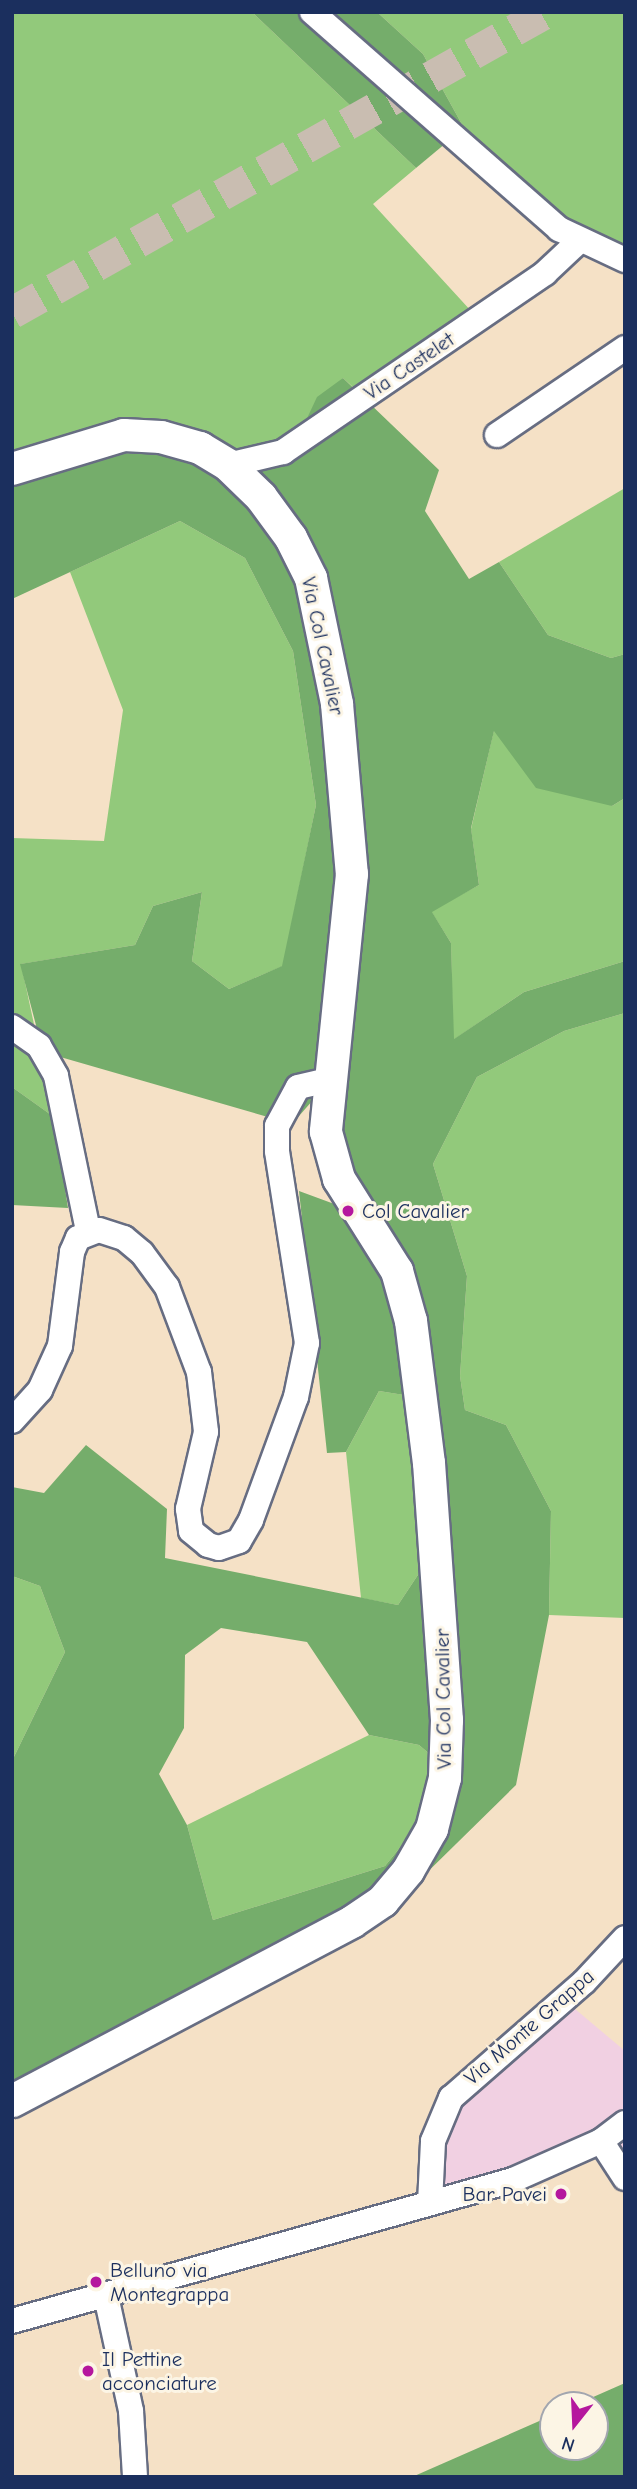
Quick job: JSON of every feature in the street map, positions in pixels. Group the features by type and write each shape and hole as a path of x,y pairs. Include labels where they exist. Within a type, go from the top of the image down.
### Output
{"main road":[{"name":"Via Col Cavalier","path":"12,469 105,439 141,434 180,441 228,465 261,497 303,558 317,600 337,704 352,874 350,929 328,1080 326,1132 332,1164 397,1272 411,1321 429,1463 447,1720 444,1778 437,1814 408,1871 370,1912 12,2101"}],"street":[{"path":"312,12 578,242 625,260"},
{"name":"Via Castelet","path":"228,465 283,452 545,273 578,242"},
{"path":"497,435 625,348"},
{"path":"12,1027 39,1046 56,1076 88,1231"},
{"path":"12,1421 40,1390 54,1361 65,1329 72,1252 78,1238 88,1231 112,1232 142,1252 178,1307 194,1350 206,1413 188,1522 198,1539 219,1548 230,1547 251,1520 296,1397 307,1343 277,1151 277,1126 298,1087 328,1080"},
{"name":"Via Monte Grappa","path":"430,2203 433,2141 451,2098 584,1982 625,1938"},
{"path":"12,2321 513,2180 601,2141 625,2123"},
{"path":"601,2141 625,2178"},
{"path":"106,2296 131,2411 135,2477"}],"shaded area":[{"path":"562,1998 625,2051 625,2185 600,2146 422,2210 437,2112"}],"green space":[{"path":"12,12 252,12 416,168 373,204 472,312 354,388 343,378 287,461 215,476 171,454 113,454 12,486"},
{"path":"252,12 377,12 423,54 464,128 416,168"},
{"path":"377,12 625,12 625,248 582,233 464,128 423,54"},
{"path":"343,378 439,470 425,511 469,579 499,562 548,635 611,658 625,654 625,798 612,806 536,788 494,731 471,828 479,885 432,912 451,943 454,1039 524,992 625,961 625,1013 564,1031 477,1077 433,1164 467,1276 460,1376 465,1410 506,1425 551,1511 549,1615 516,1785 403,1896 12,2113 12,1761 65,1652 40,1586 12,1576 12,1487 44,1493 86,1445 167,1509 165,1558 398,1605 449,1528 435,1400 379,1391 346,1452 327,1453 299,1191 337,1205 341,1068 292,1124 43,1052 20,964 135,945 153,906 202,892 192,961 229,989 282,966 316,805 293,651 245,558 180,521 12,599 12,486 113,454 171,454 215,476 287,461 317,397","holes":["221,1628 307,1642 369,1735 419,1745 457,1777 385,1866 213,1920 187,1825 159,1774 184,1728 185,1655"]},
{"path":"625,488 625,654 611,658 548,635 499,562"},
{"path":"180,521 245,558 293,651 316,805 283,966 229,989 192,961 202,892 153,906 135,945 21,964 54,1117 12,1087 12,838 104,841 123,710 70,572"},
{"path":"494,730 612,806 625,798 625,961 524,992 453,1040 451,943 431,911 479,885 471,829"},
{"path":"625,1013 625,1618 549,1615 551,1511 506,1425 465,1410 460,1376 467,1276 433,1164 477,1077 564,1031"},
{"path":"12,1087 54,1117 68,1208 12,1205"},
{"path":"379,1391 436,1400 449,1528 398,1605 361,1598 346,1452"},
{"path":"12,1576 40,1586 65,1652 12,1761"},
{"path":"369,1735 419,1745 457,1777 385,1866 213,1920 187,1825"},
{"path":"625,2383 625,2477 412,2477 539,2421 539,2461 609,2461 609,2391 607,2391"}],"tunnel":[{"path":"12,313 547,12"}],"place":[{"name":"Col Cavalier","path":"348,1211"},
{"name":"Bar Pavei","path":"561,2194"},
{"name":"Belluno via Montegrappa","path":"96,2282"},
{"name":"Il Pettine acconciature","path":"88,2371"}]}
